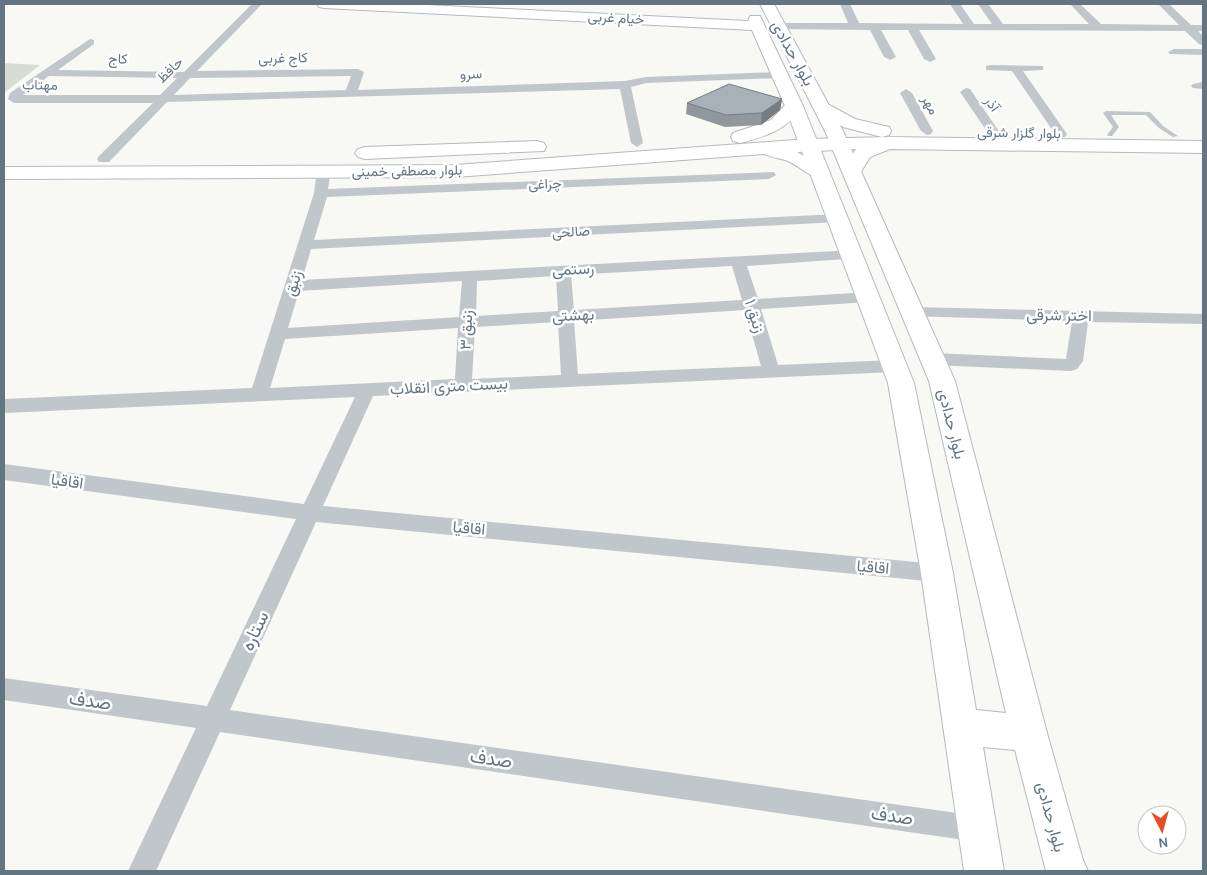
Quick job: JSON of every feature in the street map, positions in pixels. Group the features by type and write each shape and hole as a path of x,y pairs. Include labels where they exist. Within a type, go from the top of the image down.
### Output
{"main road":[{"name":"خیام غربی","path":"324,4 762,15"},
{"name":"بلوار حدادی","path":"762,15 780,75 854,255 901,383 936,573 984,871"},
{"name":"بلوار حدادی","path":"762,15 822,106 914,312 942,381 1028,733 1066,869"},
{"path":"742,143 775,127 789,115 794,106"},
{"path":"822,106 850,123 886,137"},
{"name":"بلوار گلزار شرقی","path":"886,137 927,131 1203,137"},
{"path":"852,171 863,153 886,137"},
{"name":"بلوار گلزار شرقی","path":"806,138 886,137 1203,148"},
{"name":"بلوار مصطفی خمینی","path":"4,173 417,172 498,168 806,138"},
{"name":"بلوار مصطفی خمینی","path":"4,159 104,159 421,152 637,143 742,143"},
{"path":"742,143 789,154 805,162 820,173"},
{"path":"496,149 479,153 476,160 488,167 498,168"},
{"path":"417,172 438,162 433,155 421,152"},
{"path":"962,727 1028,733"}],"street":[{"name":"حافظ","path":"104,159 257,4"},
{"path":"845,4 855,26"},
{"path":"955,4 971,27"},
{"path":"983,4 1000,27"},
{"path":"1075,4 1099,28"},
{"path":"1163,4 1203,42"},
{"path":"762,15 855,26 1203,28"},
{"path":"874,26 890,57"},
{"path":"912,27 930,59"},
{"name":"مهتاب","path":"90,42 14,96 14,99 20,101 162,99"},
{"path":"1174,52 1203,52"},
{"path":"990,68 1039,68"},
{"path":"1014,68 1061,134"},
{"name":"کاج غربی","path":"187,75 358,72 351,93"},
{"name":"کاج","path":"48,73 187,75"},
{"name":"سرو","path":"162,99 625,85 646,80 780,75"},
{"path":"625,85 637,143"},
{"name":"آذر","path":"966,92 994,133"},
{"name":"مهر","path":"906,93 927,131"},
{"name":"زنبق","path":"259,395 321,193 324,171"},
{"name":"چراغی","path":"321,193 769,175"},
{"name":"صالحی","path":"305,245 838,218"},
{"name":"رستمی","path":"292,286 854,255"},
{"name":"زنبق ۱","path":"738,260 772,371"},
{"path":"562,270 570,380"},
{"name":"زنبق ۳","path":"463,385 470,275"},
{"name":"بهشتی","path":"278,334 869,297"},
{"name":"اختر شرقی","path":"914,312 1203,319"},
{"path":"933,359 1071,364 1074,361 1081,316"},
{"name":"بیست متری انقلاب","path":"4,406 894,366"},
{"name":"ستاره","path":"142,871 367,390"},
{"name":"اقاقیا","path":"4,472 310,513 936,573"},
{"name":"صدف","path":"4,689 978,829"}],"shaded area":[{"path":"4,63 40,65 4,93"}],"building":[{"path":"729,84 782,99 762,113 726,115 687,103"}]}
